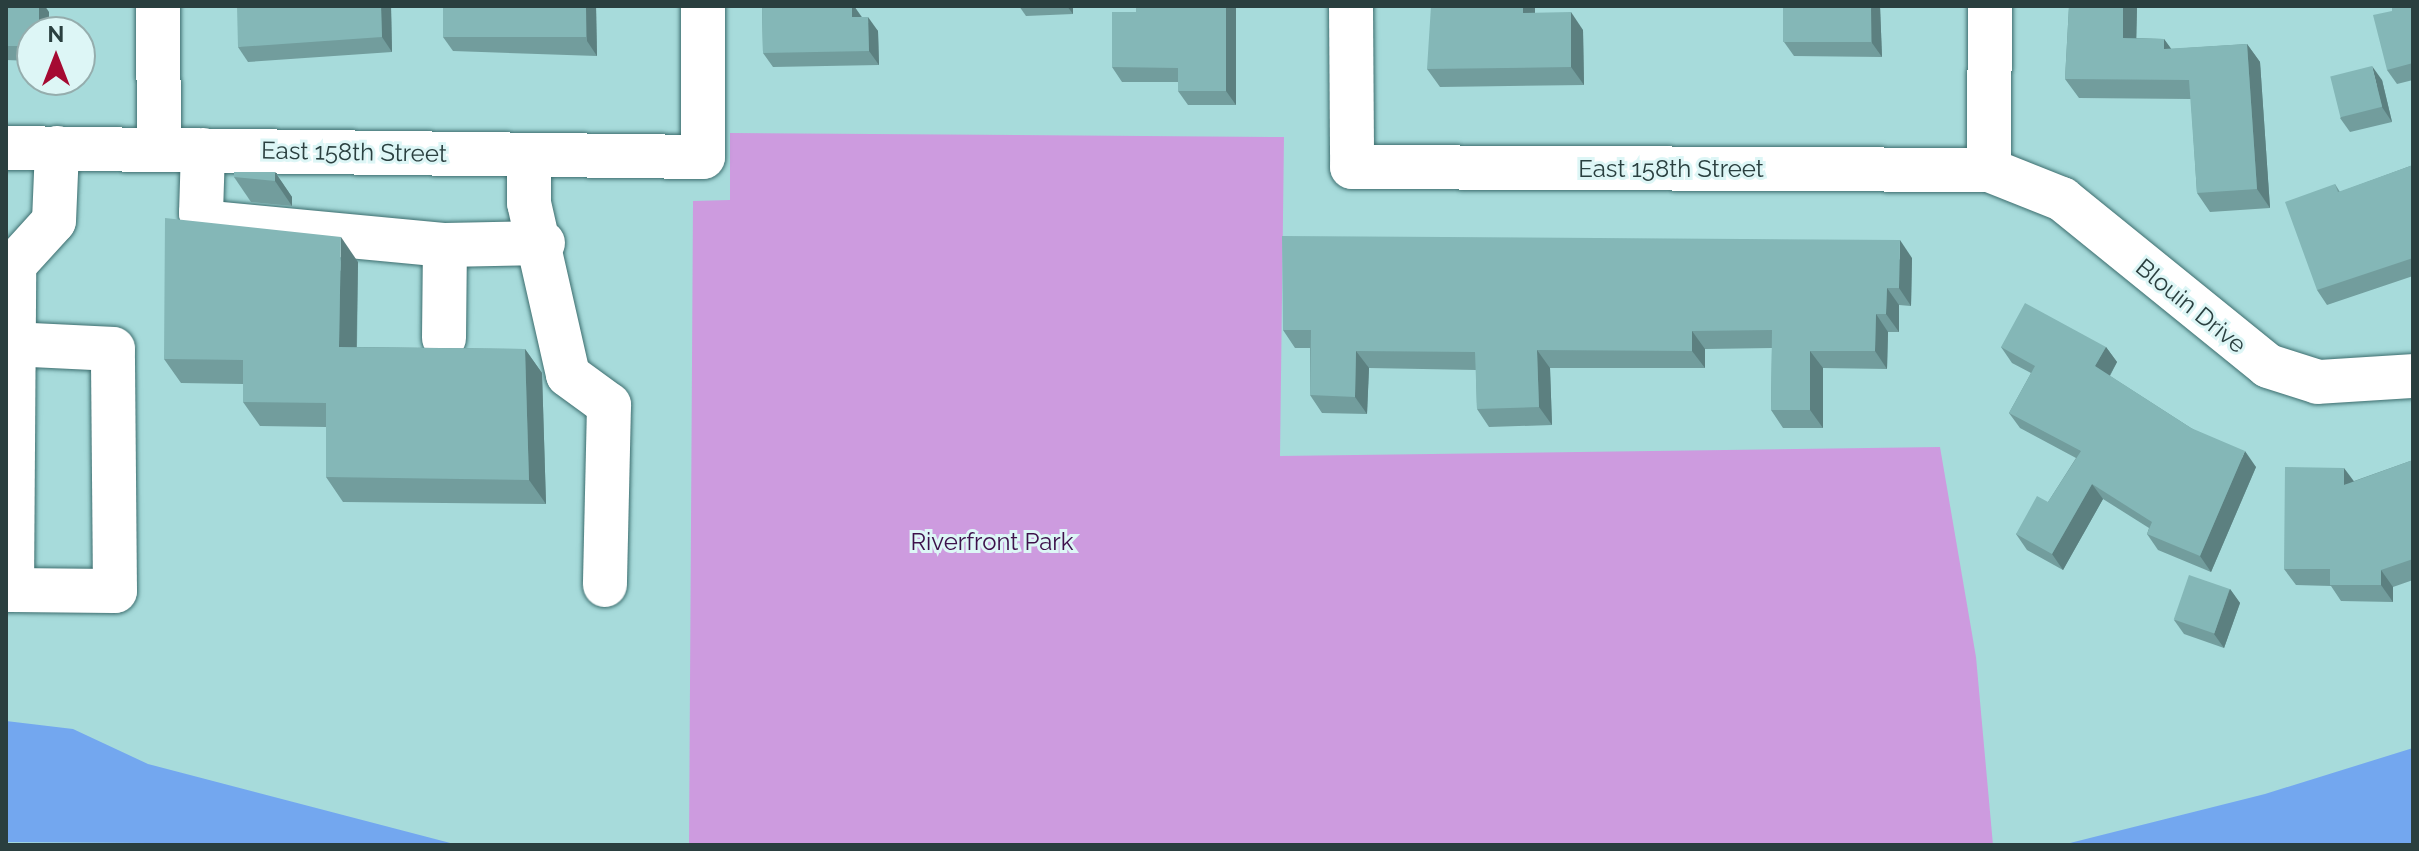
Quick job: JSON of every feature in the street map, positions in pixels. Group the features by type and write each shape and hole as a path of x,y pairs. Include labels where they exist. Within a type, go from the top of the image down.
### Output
{"street":[{"path":"158,6 159,149"},
{"name":"East 158th Street","path":"6,148 703,157 703,6"},
{"name":"East 158th Street","path":"1351,6 1352,167 1989,170"},
{"path":"1989,170 1990,6"},
{"path":"12,344 113,349 115,591 9,590 8,428 14,265 54,221 57,148"},
{"path":"203,150 201,213 211,223 445,245 543,243"},
{"path":"529,155 529,203 543,243 568,375 609,405 605,585"},
{"name":"Blouin Drive","path":"1989,170 2062,199 2268,366 2318,382 2413,376"},
{"path":"444,338 445,245"}],"green space":[{"name":"Riverfront Park","path":"730,133 1284,137 1280,456 1940,447 1976,657 1993,845 689,845 693,201 730,200"}],"water":[{"path":"6,721 73,729 148,764 458,845 6,842"},
{"path":"2413,748 2413,845 2062,845 2265,794"}],"building":[{"path":"6,6 39,6 39,16 16,16 16,46 6,46"},
{"path":"237,6 381,6 382,37 238,47"},
{"path":"443,6 586,6 586,37 443,37"},
{"path":"762,6 852,6 852,17 868,17 869,51 763,53"},
{"path":"1136,6 1226,6 1226,91 1178,91 1178,68 1112,67 1112,12 1136,12"},
{"path":"1431,6 1523,6 1523,13 1571,12 1571,67 1427,69"},
{"path":"1783,6 1871,6 1871,42 1783,42"},
{"path":"2069,6 2123,6 2123,38 2164,39 2164,49 2247,44 2257,189 2197,193 2189,80 2065,79"},
{"path":"2392,6 2413,6 2413,63 2387,70 2373,15 2392,11"},
{"path":"2372,66 2382,107 2340,117 2330,76"},
{"path":"2413,165 2413,258 2317,290 2285,202 2335,184 2338,192"},
{"path":"234,172 275,172 275,181 234,177"},
{"path":"165,218 341,237 339,347 525,349 529,480 326,477 326,403 243,402 243,360 164,359"},
{"path":"1282,236 1900,240 1899,288 1887,288 1886,314 1876,314 1875,351 1810,351 1810,410 1771,410 1772,330 1692,331 1692,351 1537,350 1539,407 1477,409 1475,352 1356,351 1355,397 1310,395 1311,330 1283,330"},
{"path":"2025,303 2106,347 2095,366 2191,428 2245,451 2200,556 2147,534 2152,522 2092,484 2052,554 2016,534 2037,496 2048,502 2081,451 2009,413 2035,366 2001,347"},
{"path":"2413,460 2413,559 2381,570 2381,585 2330,585 2330,569 2284,569 2285,467 2344,468 2344,485"},
{"path":"2189,575 2230,589 2214,633 2174,619"}]}
